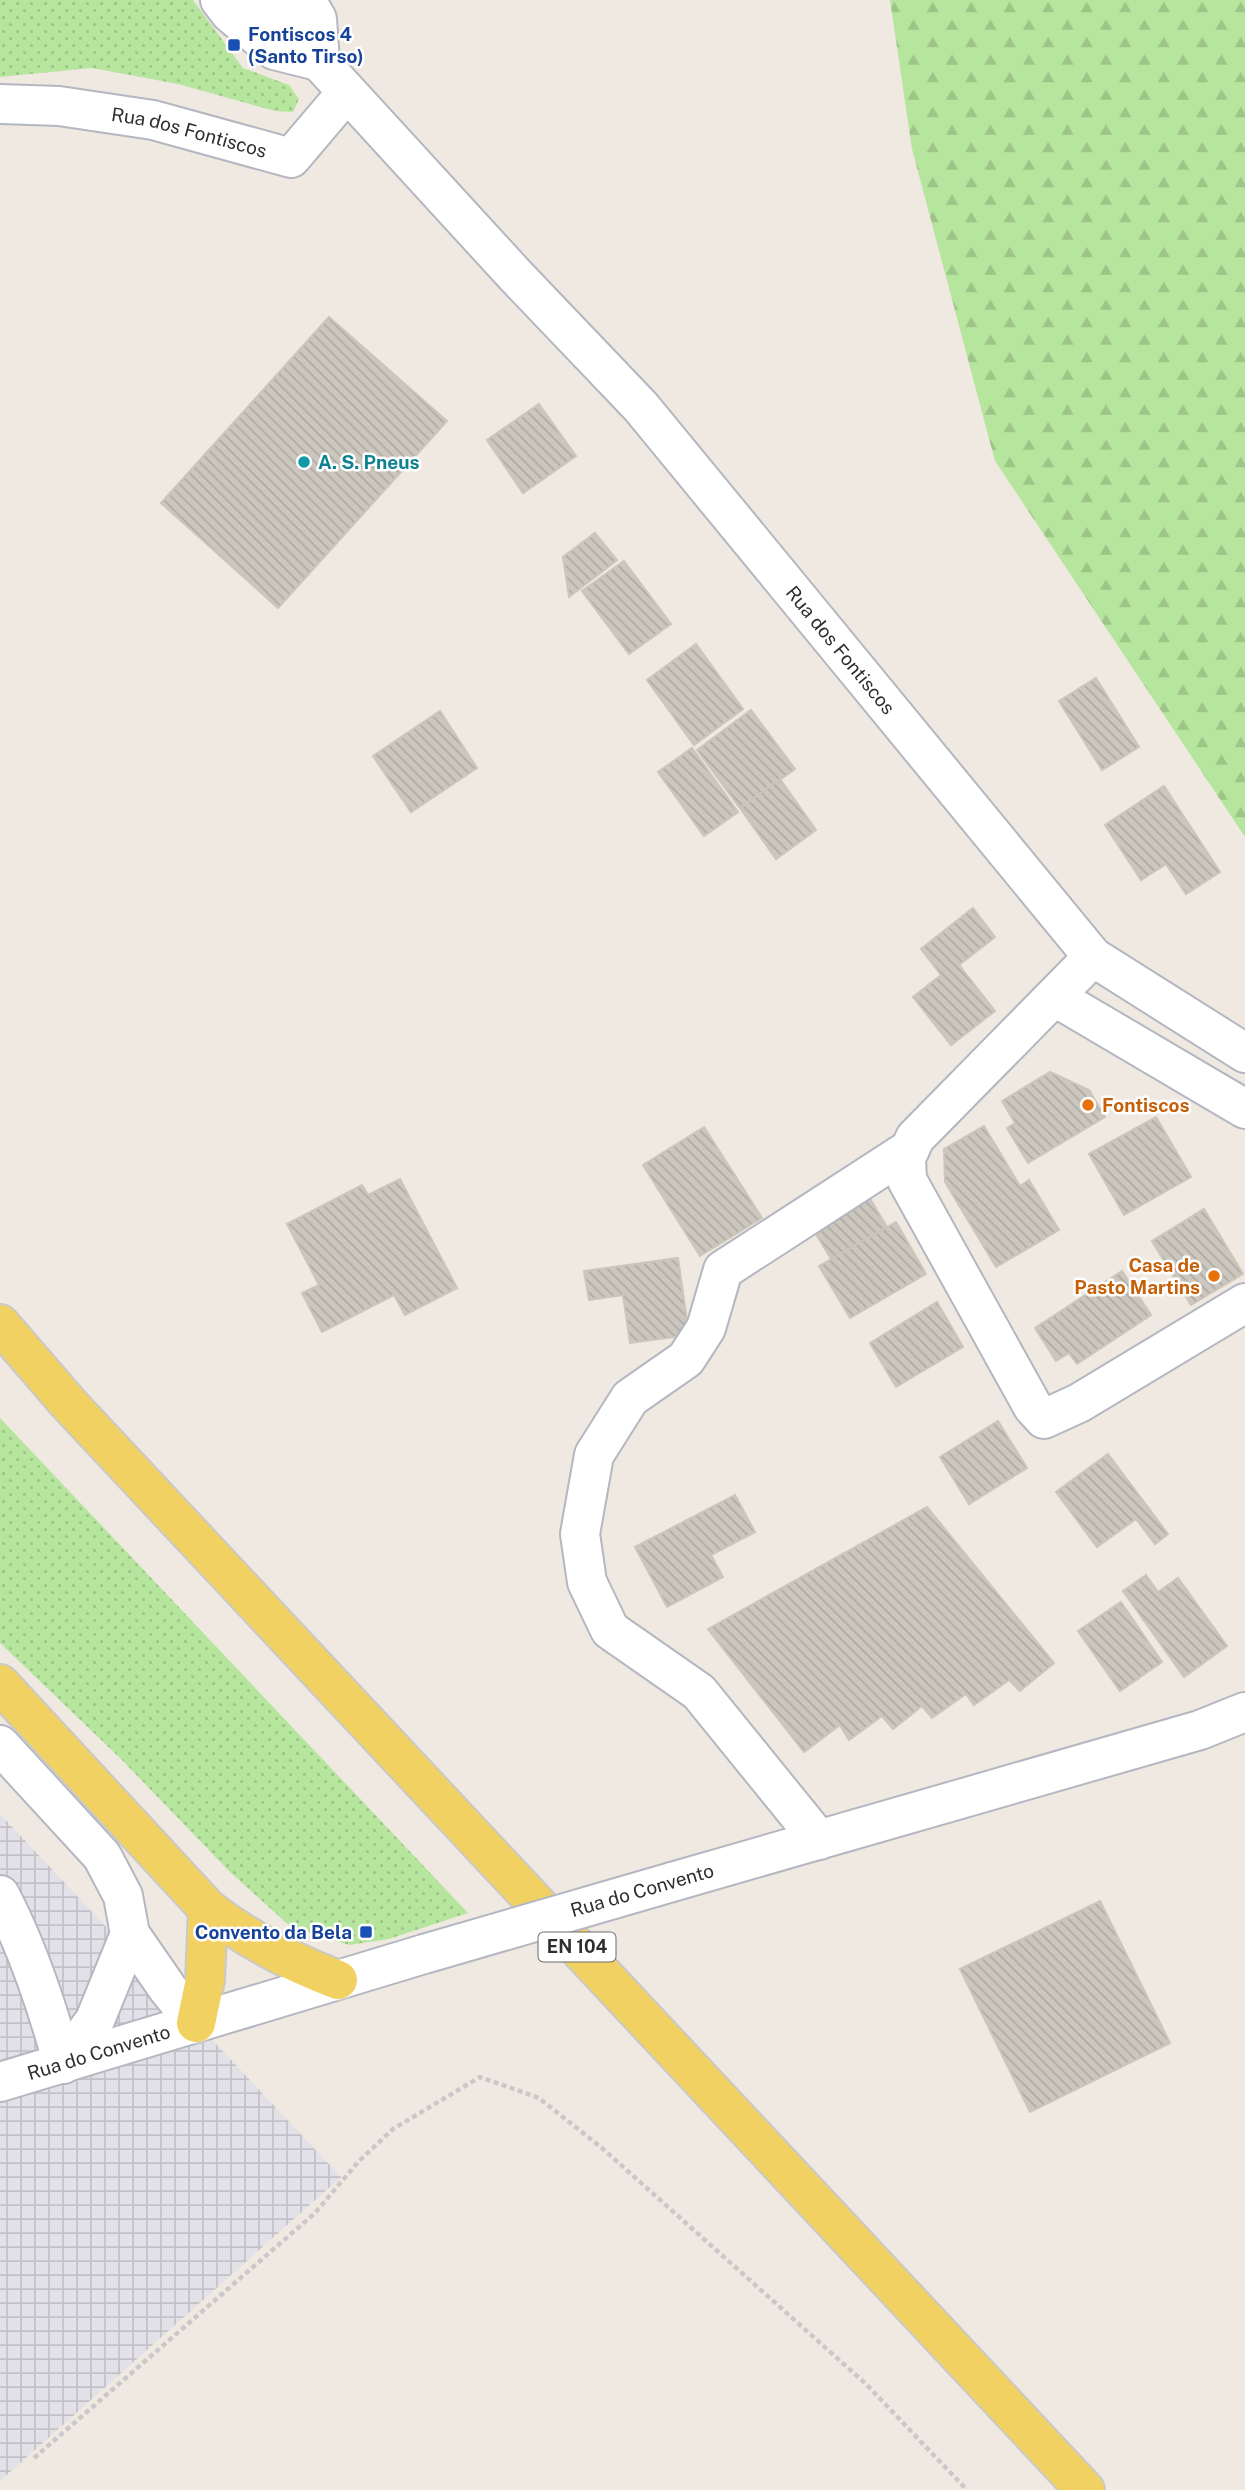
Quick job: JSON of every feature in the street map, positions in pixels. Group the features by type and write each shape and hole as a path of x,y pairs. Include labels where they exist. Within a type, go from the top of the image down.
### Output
{"main road":[{"name":"EN 104","path":"0,1324 69,1404 1085,2490"},
{"name":"EN 104","path":"0,1339 69,1404"},
{"path":"0,1684 208,1909 241,1934 296,1964 338,1980"},
{"path":"196,2023 205,1980 208,1909"}],"street":[{"path":"220,0 230,13 274,50 320,62 317,19 306,0"},
{"name":"Rua dos Fontiscos","path":"264,0 461,216 641,407 1093,957 1245,1053"},
{"name":"Rua dos Fontiscos","path":"0,104 59,106 153,120 290,159 347,92"},
{"path":"1093,957 915,1138 906,1158 907,1180 1033,1407 1044,1419 1079,1404 1245,1303"},
{"path":"1055,997 1245,1109"},
{"path":"818,1840 699,1692 610,1630 587,1582 580,1534 594,1455 630,1398 686,1359 706,1328 723,1270 910,1149"},
{"name":"Rua do Convento","path":"0,2082 424,1954 1200,1730 1245,1712"},
{"path":"0,1745 102,1856 123,1896 130,1934 168,1989 196,2023"},
{"path":"0,1895 15,1923 49,2012 63,2064"},
{"path":"63,2064 95,2020 130,1934"}],"path":[{"path":"33,2458 315,2213 359,2161 393,2129 480,2077 539,2098 602,2148 866,2384 967,2490"}],"shaded area":[{"path":"0,1814 341,2177 0,2481"}],"green space":[{"path":"0,0 193,0 243,68 289,85 299,99 293,112 275,111 178,84 92,68 0,77"},
{"path":"890,0 1245,0 1245,837 995,461 912,149"},
{"path":"0,1418 468,1913 389,1939 349,1945 291,1927 230,1872 121,1759 0,1643"}],"building":[{"name":"A. S. Pneus","path":"329,317 447,421 278,608 161,503"},
{"path":"539,404 576,456 523,493 487,440"},
{"path":"595,533 617,560 569,597 563,557"},
{"path":"624,561 671,624 629,654 582,591"},
{"path":"696,644 743,709 694,745 647,680"},
{"path":"1096,678 1139,747 1102,770 1059,701"},
{"path":"751,710 795,769 740,808 697,750"},
{"path":"440,711 477,768 411,812 373,756"},
{"path":"692,748 738,812 704,836 658,772"},
{"path":"780,779 816,830 776,859 740,808"},
{"path":"1164,786 1220,872 1186,894 1166,864 1141,880 1105,825"},
{"path":"973,908 995,937 959,965 995,1011 951,1045 913,997 941,975 921,949"},
{"path":"1050,1072 1089,1090 1105,1117 1028,1163 1007,1128 1015,1123 1002,1101"},
{"path":"1156,1117 1191,1177 1124,1215 1089,1154"},
{"path":"984,1126 1020,1186 1029,1180 1059,1230 996,1267 945,1182 944,1149"},
{"path":"704,1127 762,1218 700,1256 643,1165"},
{"path":"400,1179 457,1288 405,1315 394,1295 322,1332 302,1293 319,1285 287,1224 362,1185 368,1195"},
{"path":"869,1197 887,1227 831,1259 813,1229"},
{"path":"1204,1209 1243,1274 1191,1305 1152,1241"},
{"path":"896,1222 926,1274 850,1318 819,1266"},
{"path":"678,1258 689,1335 630,1343 623,1295 589,1300 584,1271"},
{"path":"1122,1271 1151,1315 1077,1364 1069,1353 1056,1361 1035,1328"},
{"path":"937,1302 963,1347 896,1387 870,1343"},
{"path":"998,1421 1027,1468 969,1504 940,1457"},
{"path":"1108,1454 1168,1534 1155,1544 1136,1519 1097,1547 1056,1492"},
{"path":"735,1495 755,1532 711,1555 723,1577 667,1607 635,1547"},
{"path":"927,1507 1054,1663 1020,1691 1009,1680 974,1705 966,1694 932,1718 922,1706 893,1729 882,1716 849,1740 840,1725 804,1752 708,1629"},
{"path":"1146,1575 1158,1592 1178,1578 1227,1646 1184,1677 1123,1591"},
{"path":"1121,1602 1162,1662 1120,1691 1078,1631"},
{"path":"1100,1901 1170,2043 1030,2112 960,1969"}],"place":[{"name":"Fontiscos 4 (Santo Tirso)","path":"234,45"},
{"name":"A. S. Pneus","path":"304,462"},
{"name":"Fontiscos","path":"1088,1105"},
{"name":"Casa de Pasto Martins","path":"1214,1276"},
{"name":"Convento da Bela","path":"366,1932"}]}
